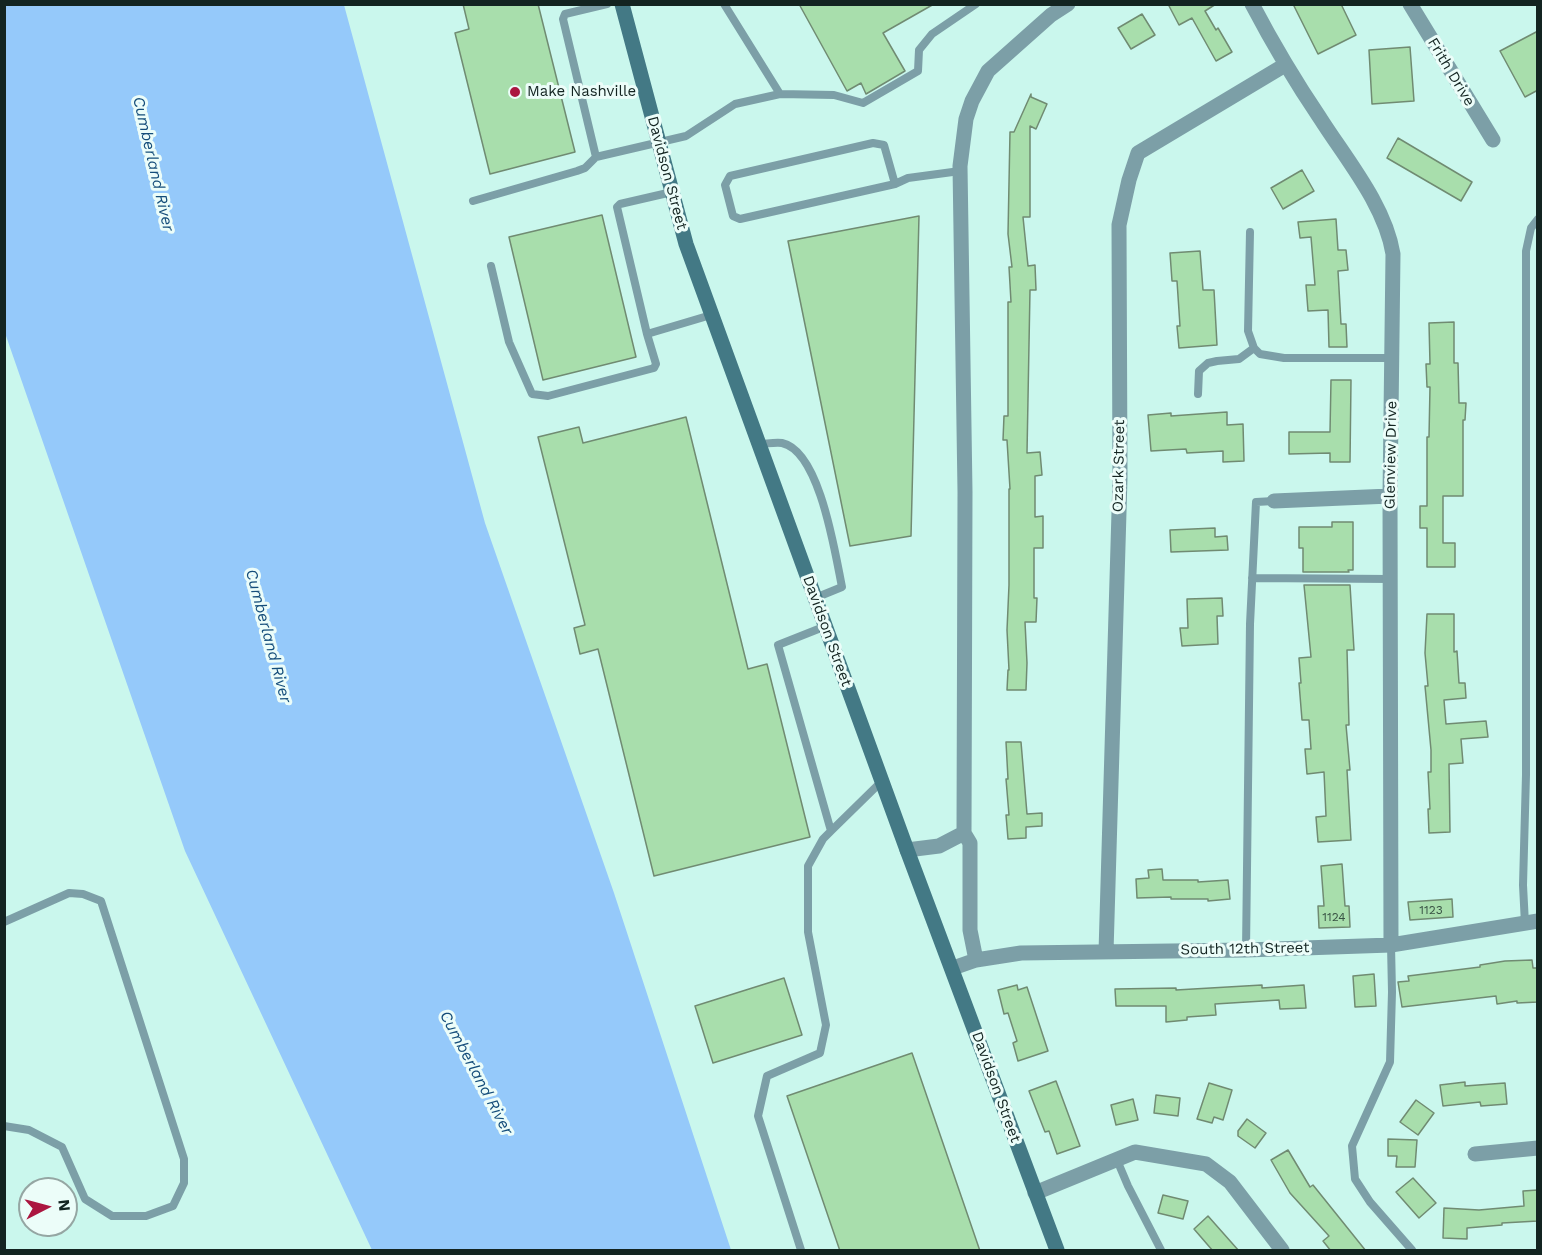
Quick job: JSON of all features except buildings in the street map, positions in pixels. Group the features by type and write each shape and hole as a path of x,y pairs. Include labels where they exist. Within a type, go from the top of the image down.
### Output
{"street":[{"name":"Davidson Street","path":"622,4 686,244 825,627 1057,1251"},
{"path":"976,960 970,930 970,843 964,833 965,492 960,171 966,119 972,101 988,70 1051,15 1068,4"},
{"name":"Glenview Drive","path":"1252,4 1285,65 1364,186 1388,230 1393,254 1390,496 1391,945"},
{"name":"Frith Drive","path":"1410,4 1493,140"},
{"name":"Ozark Street","path":"1106,952 1120,478 1119,225 1129,180 1138,153 1285,65"},
{"path":"1274,501 1390,496"},
{"path":"907,849 939,846 964,833"},
{"name":"South 12th Street","path":"953,968 976,960 1021,953 1246,950 1391,945 1531,923"},
{"path":"1475,1154 1538,1148"},
{"path":"1035,1193 1135,1152 1206,1164 1230,1182 1282,1251"}],"lane":[{"path":"596,158 563,19 565,14 607,4"},
{"path":"724,4 780,94"},
{"path":"473,201 577,171 585,168 596,158 687,136 735,104 780,94 834,95 863,103 918,71 919,50 932,34 976,4"},
{"path":"895,184 884,145 873,143 730,176 725,185 733,216 740,219 895,184 908,178 960,171"},
{"path":"491,266 509,342 532,394 548,396 654,368 656,364 616,207 620,204 672,192"},
{"path":"1531,923 1522,885 1526,775 1526,250 1532,228 1538,219"},
{"path":"1250,232 1248,331 1254,348 1260,354 1284,358 1392,358"},
{"path":"647,334 711,315"},
{"path":"1198,393 1199,371 1208,363 1239,359 1254,348"},
{"path":"758,444 782,443 800,454 821,493 842,587 815,598"},
{"path":"1246,950 1252,578 1256,502 1274,501"},
{"path":"1252,578 1390,579"},
{"path":"825,627 778,645 831,831"},
{"path":"801,1251 758,1116 767,1076 820,1053 826,1025 808,932 808,866 823,839 882,781"},
{"path":"4,922 69,893 83,894 101,901 184,1159 184,1183 173,1206 146,1216 112,1216 85,1198 62,1147 29,1130 4,1125"},
{"path":"1391,945 1390,1062 1352,1146 1355,1179 1370,1202 1412,1251"},
{"path":"1118,1160 1128,1186 1161,1251"}],"water":[{"name":"Cumberland River","path":"4,5 344,5 485,523 614,893 731,1250 372,1250 185,851 5,333"}],"place":[{"name":"Make Nashville","path":"515,92"}]}
